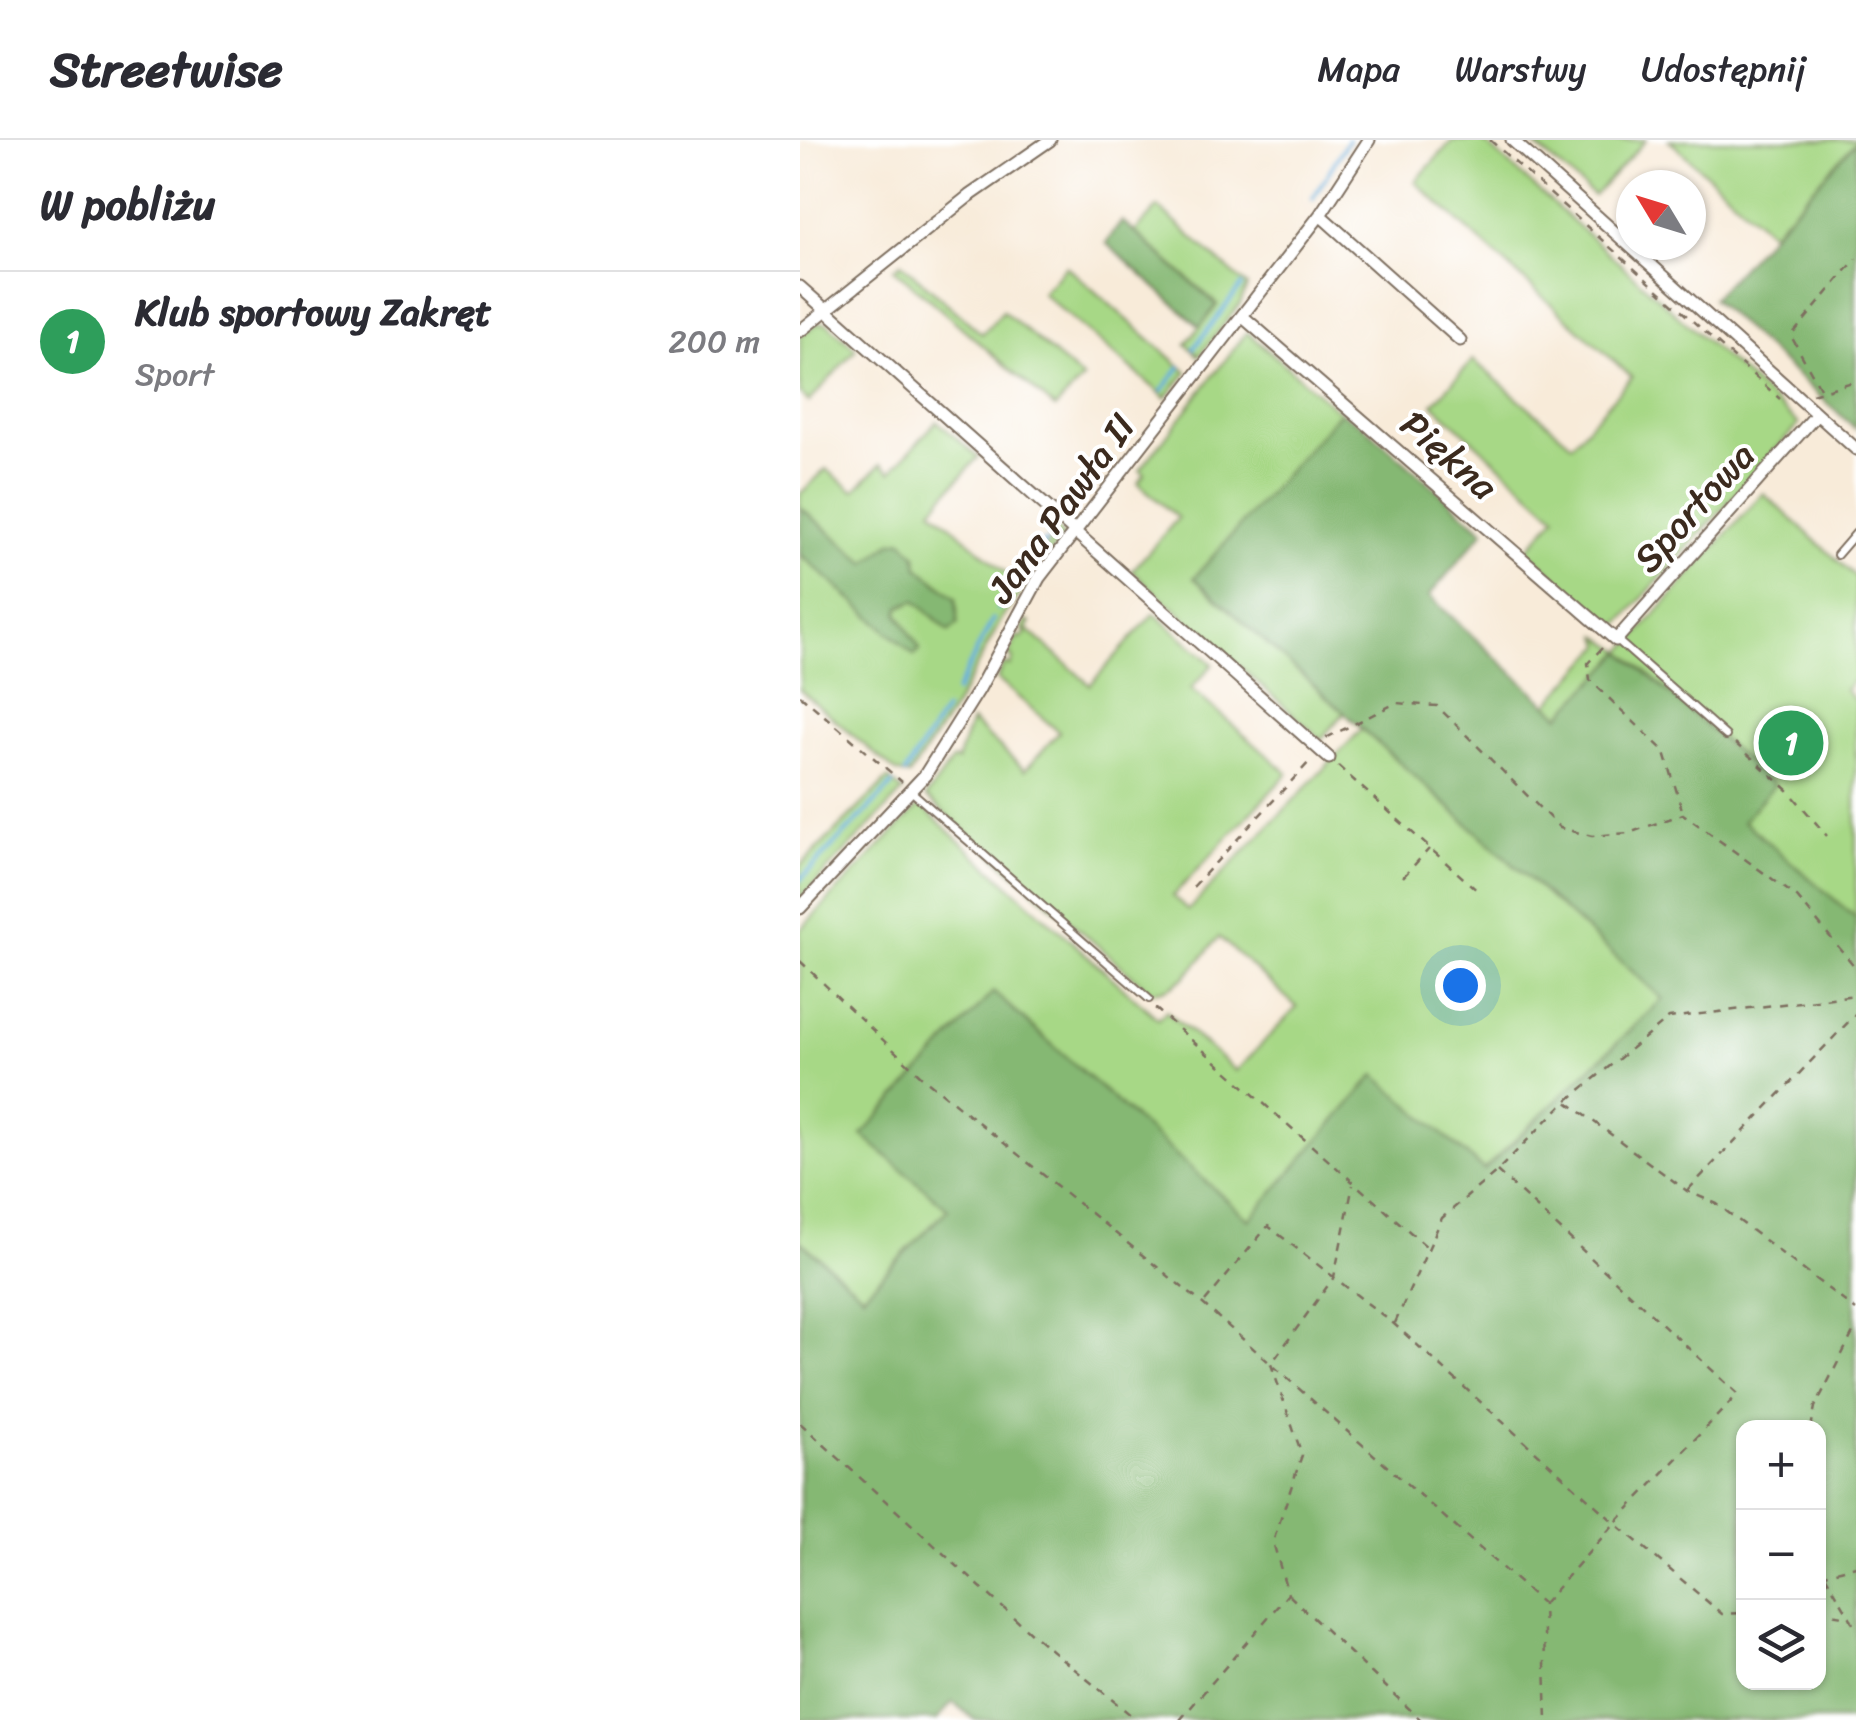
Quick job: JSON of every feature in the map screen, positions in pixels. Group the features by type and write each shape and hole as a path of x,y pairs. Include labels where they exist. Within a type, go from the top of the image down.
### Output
{"street":[{"path":"800,331 970,196 1050,140"},
{"name":"Jana Pawła II","path":"800,908 912,792 979,689 1022,606 1320,215 1369,140"},
{"path":"1512,140 1856,448"},
{"path":"1320,215 1460,340"},
{"path":"800,288 1321,751"},
{"name":"Piękna","path":"1242,316 1616,640"},
{"name":"Sportowa","path":"1616,640 1817,414"}],"lane":[{"path":"1837,554 1856,533"},
{"path":"1616,640 1726,736"},
{"path":"912,792 1149,999"}],"path":[{"path":"1490,140 1780,399"},
{"path":"1820,388 1791,336 1856,259"},
{"path":"1804,402 1820,388 1856,381"},
{"path":"1616,640 1609,641 1588,663 1587,671 1596,686 1650,733 1665,752 1683,814 1797,897 1856,968"},
{"path":"800,695 912,792"},
{"path":"1193,887 1321,751 1396,702 1437,706 1560,828 1592,836 1629,834 1683,814"},
{"path":"1726,736 1788,790 1827,836"},
{"path":"1321,751 1480,893"},
{"path":"1402,877 1430,848"},
{"path":"800,961 921,1076 1203,1304 1543,1604"},
{"path":"1394,1324 1442,1218 1498,1171 1566,1101 1668,1018 1856,995"},
{"path":"1149,999 1428,1248"},
{"path":"1687,1192 1856,1014"},
{"path":"1566,1101 1687,1192 1717,1204 1856,1310"},
{"path":"1498,1171 1738,1394 1543,1604 1547,1720"},
{"path":"1271,1364 1334,1277 1353,1184"},
{"path":"1203,1304 1268,1226 1394,1324 1722,1614 1736,1614"},
{"path":"1813,1420 1856,1326"},
{"path":"1271,1364 1302,1455 1272,1542 1288,1594 1421,1720"},
{"path":"800,1423 1033,1634 1137,1720"},
{"path":"1826,1574 1856,1566"},
{"path":"1826,1576 1856,1631"},
{"path":"1180,1720 1288,1594"},
{"path":"1826,1613 1850,1617"}],"green space":[{"path":"1453,140 1482,140 1799,424 1618,625 1609,626 1527,550 1556,516 1433,404 1473,360 1572,444 1632,377 1415,182"},
{"path":"1529,140 1646,140 1594,196"},
{"path":"1669,140 1856,140 1771,233"},
{"path":"1856,142 1856,429 1712,299"},
{"path":"1158,207 1247,286 1240,304 1199,356 1186,344 1217,304 1135,232"},
{"path":"1122,221 1217,305 1200,327 1106,243"},
{"path":"901,263 982,334 1003,311 1083,379 1055,408 894,269"},
{"path":"1066,266 1187,372 1166,398 1042,293"},
{"path":"818,323 827,323 856,349 809,402 800,393 800,336"},
{"path":"1247,332 1340,412 1194,578 1346,711 1321,739 1132,571 1178,518 1138,483 1145,474 1140,470"},
{"path":"1340,412 1364,426 1484,531 1429,596 1560,716 1622,652 1774,785 1743,821 1856,918 1856,1720 975,1720 953,1702 937,1720 800,1720 800,1241 863,1295 948,1209 862,1135 993,992 1249,1220 1375,1075 1484,1170 1663,999 1194,578"},
{"path":"937,421 978,457 932,509 1019,584 1052,539 1049,520 1063,536 1004,615 955,706 909,776 896,772 800,690 800,554 914,654 919,649 898,614 900,607 915,600 949,631 956,598 918,567 916,555 867,563 800,507 800,494 826,469 854,491 881,464 891,472"},
{"path":"1763,493 1856,577 1856,678 1845,690 1856,701 1856,918 1743,821 1773,785 1623,652 1561,716 1548,704 1602,645 1599,636 1623,651"},
{"path":"800,507 866,563 892,542 902,540 916,555 918,567 956,598 958,624 949,631 915,600 900,607 898,614 920,649 914,655 800,554"},
{"path":"1154,613 1213,664 1191,689 1288,773 1173,896 1188,910 1362,729 1664,999 1484,1170 1249,1221 993,992 949,1209 863,1296 800,1241 800,930 920,805 1158,1019 1166,1011 1236,1071 1297,1007 1219,937 1180,981 1161,991 1150,991 926,797 953,759 957,761 971,721 1025,770 1059,732 997,679 1004,664 1010,666 1013,658 1009,656 1017,636 1022,638 1026,632 1022,629 1026,621 1030,623 1027,629 1090,685"},
{"path":"888,779 903,791 800,899 800,866"}],"waterway":[{"path":"1313,198 1348,140"},
{"path":"1194,348 1241,286"},
{"path":"1162,391 1180,367"},
{"path":"1066,513 1070,508"},
{"path":"998,609 1011,584 1045,541"},
{"path":"956,692 993,619"},
{"path":"905,773 945,710"},
{"path":"800,880 893,784"}],"place":[{"name":"Klub sportowy Zakręt","path":"1791,743"}]}
